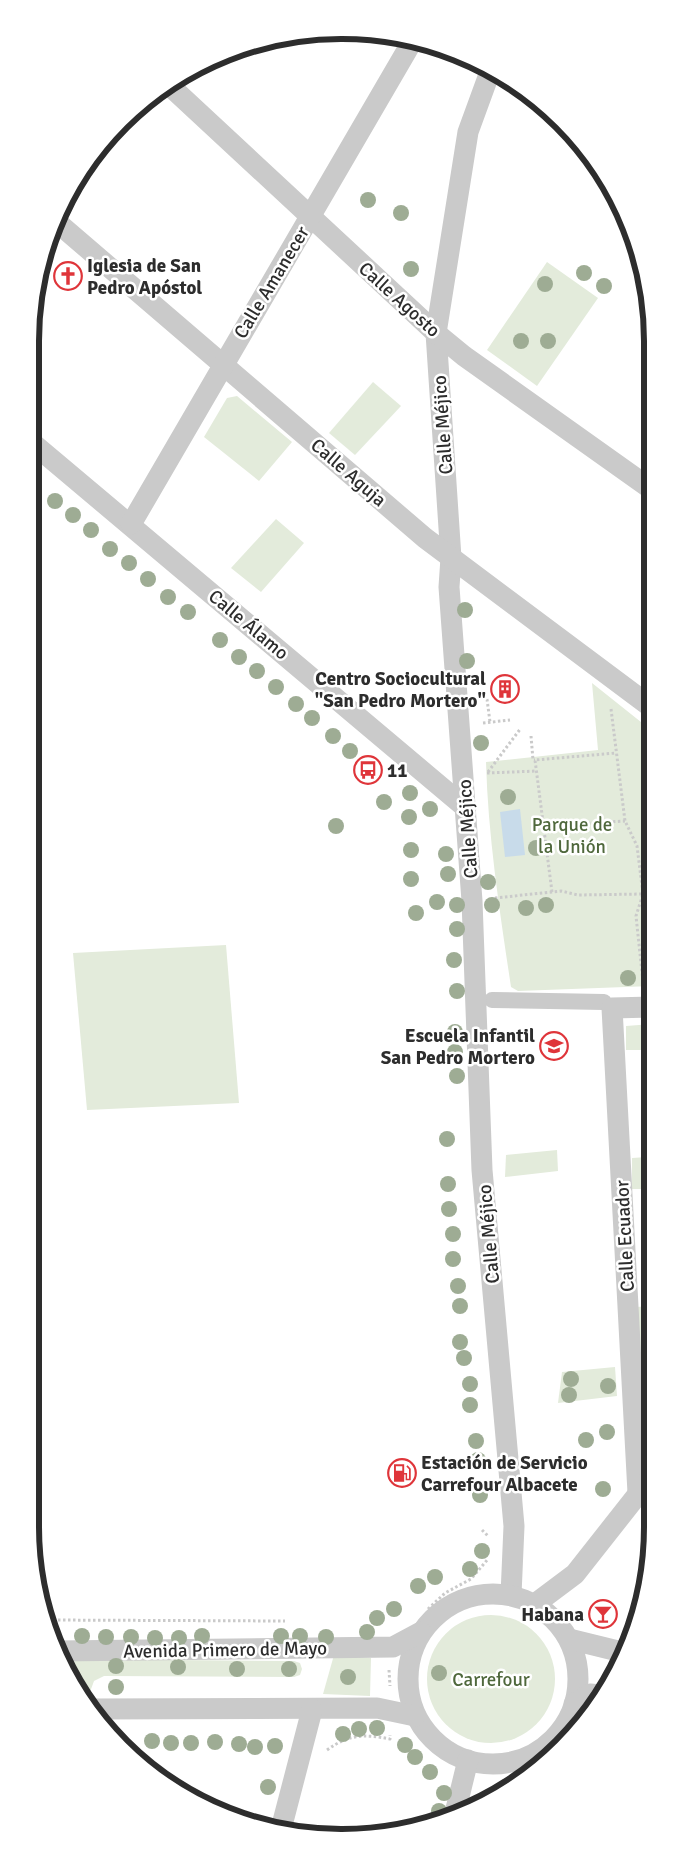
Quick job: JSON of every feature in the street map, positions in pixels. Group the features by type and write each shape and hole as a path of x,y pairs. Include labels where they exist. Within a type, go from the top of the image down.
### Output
{"street":[{"name":"Calle Amanecer","path":"131,524 222,364 409,47"},
{"name":"Calle Méjico","path":"488,77 468,132 436,333 451,558 449,587 472,901 482,1170 514,1526 510,1595"},
{"name":"Calle Agosto","path":"174,90 436,333 464,356 644,484"},
{"name":"Calle Aguja","path":"62,226 451,558 644,701"},
{"name":"Calle Álamo","path":"39,448 466,808"},
{"path":"492,1000 644,1007"},
{"name":"Calle Ecuador","path":"608,1005 638,1493"},
{"path":"535,1604 575,1574 644,1486"},
{"path":"485,1594 510,1595 535,1604 554,1619 568,1639 577,1668 578,1683 574,1704 569,1717 558,1733 532,1754 494,1764 468,1760 437,1744 415,1716 408,1688 410,1659 422,1632 438,1613 460,1600 485,1594"},
{"path":"393,1647 422,1632"},
{"path":"568,1639 617,1651"},
{"name":"Avenida Primero de Mayo","path":"66,1651 393,1647"},
{"path":"574,1704 590,1694 593,1694"},
{"path":"100,1709 312,1710 377,1708 415,1716"},
{"path":"283,1823 312,1710"},
{"path":"456,1806 468,1760"}],"path":[{"path":"487,699 490,722"},
{"path":"611,706 624,822 637,846 643,894 636,916 644,985"},
{"path":"495,722 510,720"},
{"path":"487,774 521,728"},
{"path":"531,736 552,892"},
{"path":"535,760 616,753"},
{"path":"480,774 537,771"},
{"path":"543,826 624,822"},
{"path":"494,898 561,891 578,895 643,894"},
{"path":"482,1530 495,1539"},
{"path":"426,1611 445,1593 471,1579 491,1556"},
{"path":"54,1620 286,1621"},
{"path":"323,1754 350,1736 373,1736 390,1739 392,1710 389,1669 393,1647"}],"green space":[{"path":"547,262 598,298 537,386 487,350"},
{"path":"373,382 401,406 355,455 329,433"},
{"path":"237,396 292,442 259,481 204,437 227,398"},
{"path":"276,519 304,543 261,592 231,568"},
{"name":"Parque de la Unión","path":"592,683 644,724 644,986 518,991 511,987 499,903 489,818 486,762 598,750"},
{"path":"226,945 239,1103 87,1110 73,953"},
{"path":"644,1025 644,1050 626,1050 626,1026"},
{"path":"557,1150 558,1171 505,1177 506,1155"},
{"path":"644,1157 644,1189 632,1189 632,1158"},
{"path":"636,1307 644,1307 644,1363 638,1363"},
{"path":"615,1367 617,1396 558,1403 562,1372"},
{"name":"Carrefour","path":"491,1615 515,1620 536,1634 550,1655 555,1679 550,1703 536,1724 515,1738 491,1743 467,1738 446,1724 432,1703 427,1679 432,1655 446,1634 467,1620"},
{"path":"334,1655 371,1658 370,1696 323,1694"},
{"path":"70,1659 294,1661 300,1663 302,1669 300,1675 294,1677 104,1676 94,1681 90,1692 88,1692 79,1678"}],"water":[{"path":"520,809 525,855 505,857 500,812"}],"place":[{"name":"Iglesia de San Pedro Apóstol","path":"68,276"},
{"name":"Centro Sociocultural \"San Pedro Mortero\"","path":"505,689"},
{"name":"11","path":"368,770"},
{"name":"Escuela Infantil San Pedro Mortero","path":"554,1046"},
{"name":"Estación de Servicio Carrefour Albacete","path":"402,1473"},
{"name":"Habana","path":"603,1614"}]}
